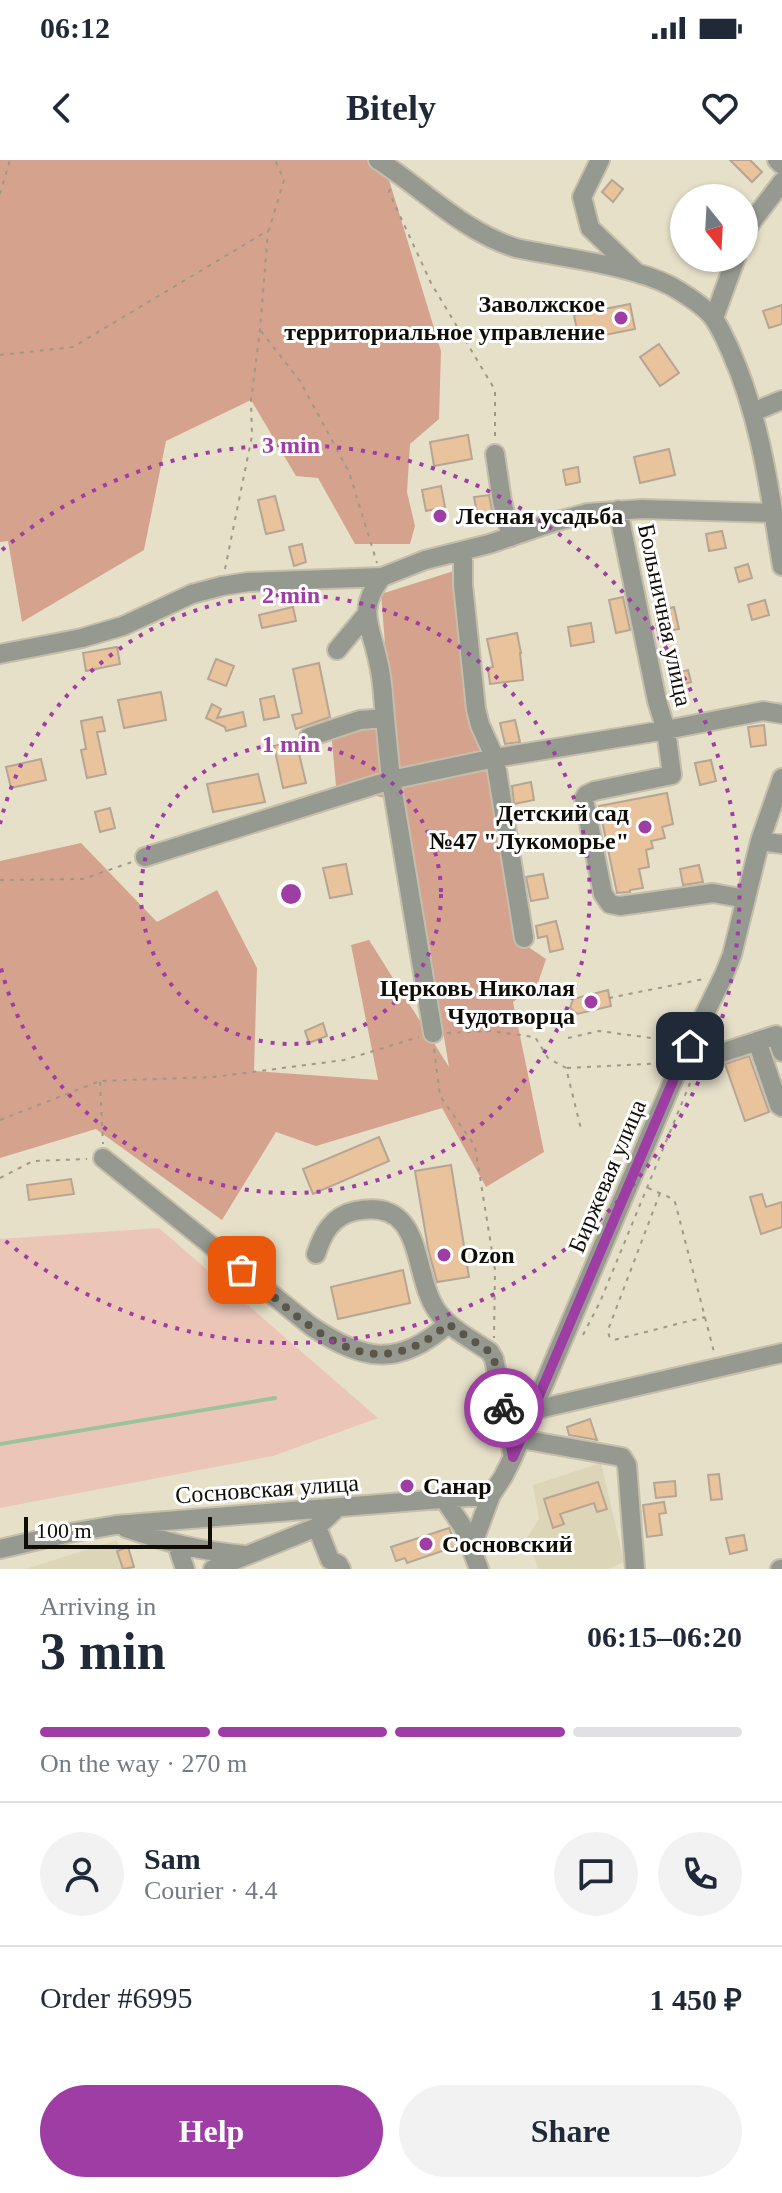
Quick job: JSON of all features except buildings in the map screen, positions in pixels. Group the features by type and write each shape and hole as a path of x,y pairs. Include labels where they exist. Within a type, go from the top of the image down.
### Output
{"street":[{"path":"600,160 582,197 590,228 636,272"},
{"path":"777,160 782,165"},
{"path":"386,166 461,222 498,242 636,272 671,286 714,318 742,379 753,412 782,566"},
{"path":"758,214 782,182"},
{"path":"714,318 731,272"},
{"path":"753,412 782,400"},
{"path":"495,454 511,537"},
{"path":"0,654 110,630 192,594 222,586 248,582 382,577 425,560 588,513 642,509 773,513"},
{"name":"Больничная улица","path":"618,510 657,701 666,730 672,775 586,795 584,799 603,894 610,904 620,906 702,893 746,899"},
{"path":"463,551 463,585 476,709 495,758 524,938"},
{"path":"382,577 371,590 366,615 379,662 391,780 433,1033"},
{"path":"337,650 366,615"},
{"path":"145,857 391,780 495,758 763,711 782,714"},
{"path":"309,737 360,720 385,718"},
{"name":"Биржевая улица","path":"472,1546 491,1495 513,1457 724,975 732,955 760,841 782,778"},
{"path":"760,841 782,844"},
{"path":"690,1056 757,1041 780,1040"},
{"path":"757,1041 782,1107"},
{"path":"103,1158 311,1326 337,1343 367,1353 390,1355 433,1337 448,1324"},
{"path":"316,1254 329,1226 351,1212 381,1210 396,1216 407,1227 415,1242 430,1298 437,1311 448,1324 490,1352 494,1359 513,1457"},
{"path":"534,1410 782,1353"},
{"path":"521,1439 622,1457 627,1465 635,1569"},
{"name":"Сосновская улица","path":"0,1549 116,1525 491,1495"},
{"path":"444,1499 463,1527 479,1569"},
{"path":"213,1569 317,1527 337,1508"},
{"path":"116,1525 177,1545 250,1555"},
{"path":"317,1527 330,1560 341,1569"},
{"path":"177,1545 185,1569"}],"path":[{"path":"0,194 10,160"},
{"path":"222,586 252,436 251,400 269,230 284,180 275,160"},
{"path":"386,166 389,192 431,283 495,390 495,454"},
{"path":"0,355 73,347 269,230"},
{"path":"260,330 300,381 349,472 382,577"},
{"path":"0,880 83,879 145,857"},
{"path":"609,998 724,975"},
{"path":"0,1120 100,1081 214,1077 344,1060 433,1033 490,1031 535,1037 548,1058 566,1068 690,1056"},
{"path":"568,1038 599,1031 670,1039 690,1056"},
{"path":"433,1033 440,1096 475,1146 495,1270 494,1359"},
{"path":"580,1341 600,1302 647,1187 690,1056"},
{"path":"566,1068 581,1129"},
{"path":"0,1178 33,1161 103,1158 100,1081"},
{"path":"647,1187 675,1202 717,1368"},
{"path":"660,1193 608,1330 609,1336 614,1340 705,1317"}],"shaded area":[{"path":"0,160 383,160 441,351 439,419 410,444 407,492 415,526 410,544 355,544 318,478 296,476 251,400 166,441 144,550 22,622 8,541 0,542"},
{"path":"457,570 518,940 546,959 538,983 513,1002 544,1152 486,1187 442,1108 316,1146 276,1132 222,1220 96,1129 0,1158 0,861 81,843 157,922 217,890 257,968 254,1071 378,1080 351,945 369,940 449,1067 405,803 336,786 331,730 391,718 381,594"},
{"path":"159,1228 378,1418 273,1456 0,1508 0,1239"},
{"path":"601,1463 624,1562 608,1569 539,1569 526,1539 539,1519 533,1485"},
{"path":"117,1540 127,1569 26,1569"}],"waterway":[{"path":"0,1444 275,1398"}],"way so far":[{"path":"242,1270 311,1326 337,1343 358,1351 390,1355 433,1337 448,1324 490,1352 504,1408"}],"place":[{"name":"Заволжское территориальное управление","path":"621,318"},
{"name":"Лесная усадьба","path":"440,516"},
{"name":"Детский сад №47 \"Лукоморье\"","path":"645,827"},
{"name":"Церковь Николая Чудотворца","path":"591,1002"},
{"name":"Ozon","path":"444,1255"},
{"name":"Санар","path":"407,1486"},
{"name":"Сосновский","path":"426,1544"}],"route":[{"path":"504,1408 513,1457 690,1046"}]}
